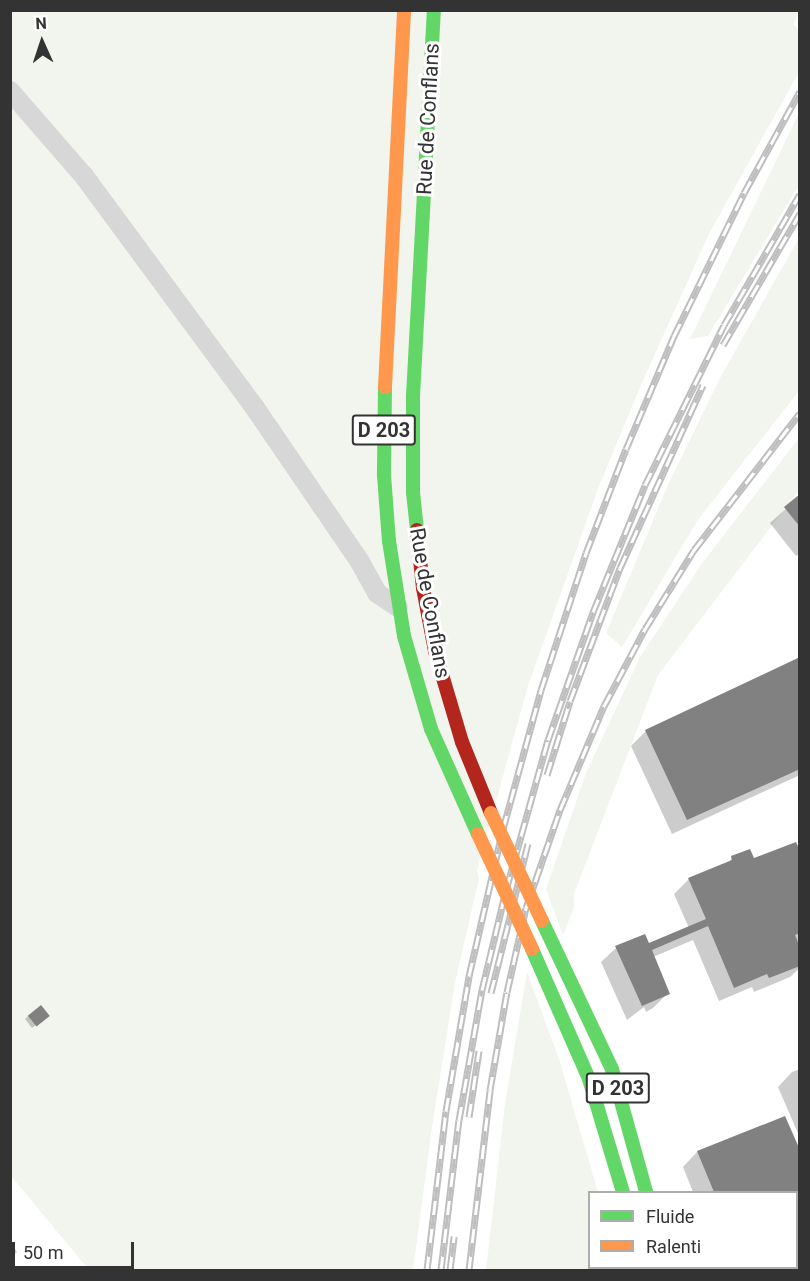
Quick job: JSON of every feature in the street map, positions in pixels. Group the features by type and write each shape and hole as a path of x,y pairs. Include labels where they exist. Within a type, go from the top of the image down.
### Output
{"main road":[{"name":"Rue de Conflans","path":"404,10 384,412 388,524 398,607 412,668 431,729 565,1018 589,1078 623,1191"},
{"name":"Rue de Conflans","path":"434,10 413,396 413,492 422,577 435,651 462,742 491,813 612,1070 646,1191"}],"street":[{"name":"Rue de Conflans","path":"10,91 84,176 253,405 360,562 377,593 398,607"},
{"path":"360,562 373,561 377,556 388,524"}],"shaded area":[{"path":"10,11 799,11 793,25 799,29 799,72 709,234 641,385 599,486 528,686 477,870 479,878 455,983 432,1127 413,1270 89,1270 11,1176"},
{"path":"799,113 799,185 708,336 690,339"},
{"path":"799,238 799,391 697,521 622,647 606,633 667,487 720,378"},
{"path":"799,438 799,490 658,675 574,894 574,908 563,935 546,889 586,773 640,657 703,562"},
{"path":"527,972 559,1059 598,1191 588,1191 588,1269 615,1270 486,1270 505,1104"}],"building":[{"path":"800,494 800,527 784,507"},
{"path":"800,657 800,769 687,820 645,730"},
{"path":"796,842 800,851 800,933 795,935 800,947 800,966 769,978 767,974 734,988 708,926 652,950 670,994 642,1006 615,946 645,934 649,943 706,919 688,878 732,860 731,856 750,849 754,858"},
{"path":"41,1005 50,1016 37,1027 28,1016"},
{"path":"785,1116 800,1150 800,1232 798,1232 798,1191 714,1191 697,1151"}],"railway":[{"path":"427,1270 446,1111 469,976 503,829 541,690 586,553 626,449 674,336 744,193 800,91"},
{"path":"441,1270 459,1120 482,990 506,890 548,740 593,612 645,485 724,325 800,194"},
{"path":"723,345 800,213"},
{"path":"547,775 570,701 620,568 703,385"},
{"path":"469,1270 490,1090 507,992 526,908 560,810 604,706 645,629 694,550 800,413"},
{"path":"491,993 528,844"},
{"path":"469,1117 479,1051"},
{"path":"450,1270 454,1236"}],"traffic: fast":[{"path":"417,530 413,492 413,396 434,10"},
{"path":"385,387 384,475 389,541 404,636 431,729 478,834"},
{"path":"542,921 612,1069 646,1191"},
{"path":"532,949 589,1079 623,1191"}],"traffic: slow":[{"path":"385,387 404,10"},
{"path":"491,813 542,921"},
{"path":"478,834 532,949"}],"traffic: jam":[{"path":"417,530 423,588 435,651 462,742 491,813"}]}
